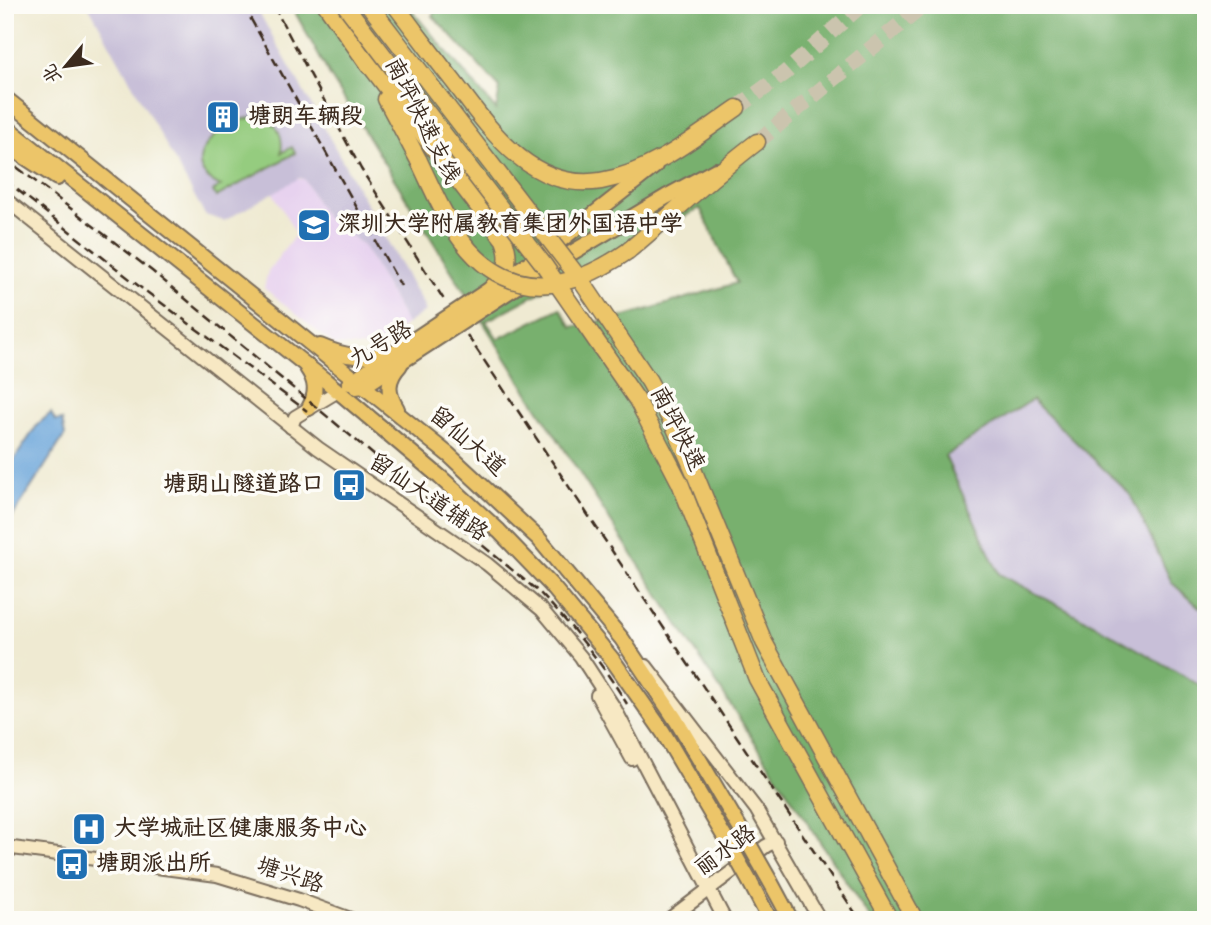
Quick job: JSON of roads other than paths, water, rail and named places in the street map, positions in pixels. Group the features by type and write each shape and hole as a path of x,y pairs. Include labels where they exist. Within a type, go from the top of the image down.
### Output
{"highway":[{"name":"南坪快速支线","path":"326,5 365,59 446,216 463,242 481,262 505,276 540,285 568,283 597,271 628,251 693,197 726,165 757,142"},
{"name":"南坪快速","path":"345,5 551,274 637,400 680,482 757,679 890,920"},
{"name":"南坪快速","path":"369,5 582,282 649,381 675,428 764,642 915,920"},
{"name":"南坪快速支线","path":"395,5 484,123 527,164 551,177 600,181 623,175 673,153 737,108"},
{"path":"365,59 504,240 508,251 507,269 492,288"}],"main road":[{"name":"留仙大道","path":"5,98 404,419 494,495 539,539 622,639 676,720 791,920"},
{"name":"留仙大道","path":"5,126 338,391 469,502 551,585 612,659 663,732 770,920"},
{"path":"5,144 125,222"},
{"name":"九号路","path":"405,352 547,251 673,153"},
{"name":"九号路","path":"338,391 359,382 666,197 726,165"},
{"name":"留仙大道辅路","path":"5,199 318,448 487,564 542,610 581,657 615,709 708,894 718,920"},
{"name":"留仙大道辅路","path":"5,208 314,455 475,564 537,615 578,666 599,698 694,874 726,920"},
{"path":"296,332 331,351 361,358 405,352"},
{"path":"404,419 393,402 389,383 405,352"},
{"path":"304,364 314,382 314,399 309,408"},
{"path":"291,427 295,417 338,391"},
{"path":"622,639 684,713 751,802 820,920"},
{"name":"丽水路","path":"667,920 771,853 776,841"},
{"name":"塘兴路","path":"5,847 217,875 353,920"},
{"name":"丽水路","path":"681,920 708,894"}],"water":[{"path":"51,413 55,421 62,420 65,435 5,528 5,473 38,424"}],"tunnel":[{"path":"737,108 785,73 861,5"},
{"path":"757,142 924,5"}],"railway":[{"path":"243,5 401,286"},
{"path":"273,5 361,169 446,303"},
{"path":"5,158 152,271 540,593 608,674 627,704"},
{"path":"5,180 140,287 307,411"},
{"path":"467,335 860,920"}],"place":[{"name":"塘朗车辆段","path":"223,117"},
{"name":"深圳大学附属教育集团外国语中学","path":"314,225"},
{"name":"塘朗山隧道路口","path":"349,485"},
{"name":"大学城社区健康服务中心","path":"89,829"},
{"name":"塘朗派出所","path":"72,864"}]}
